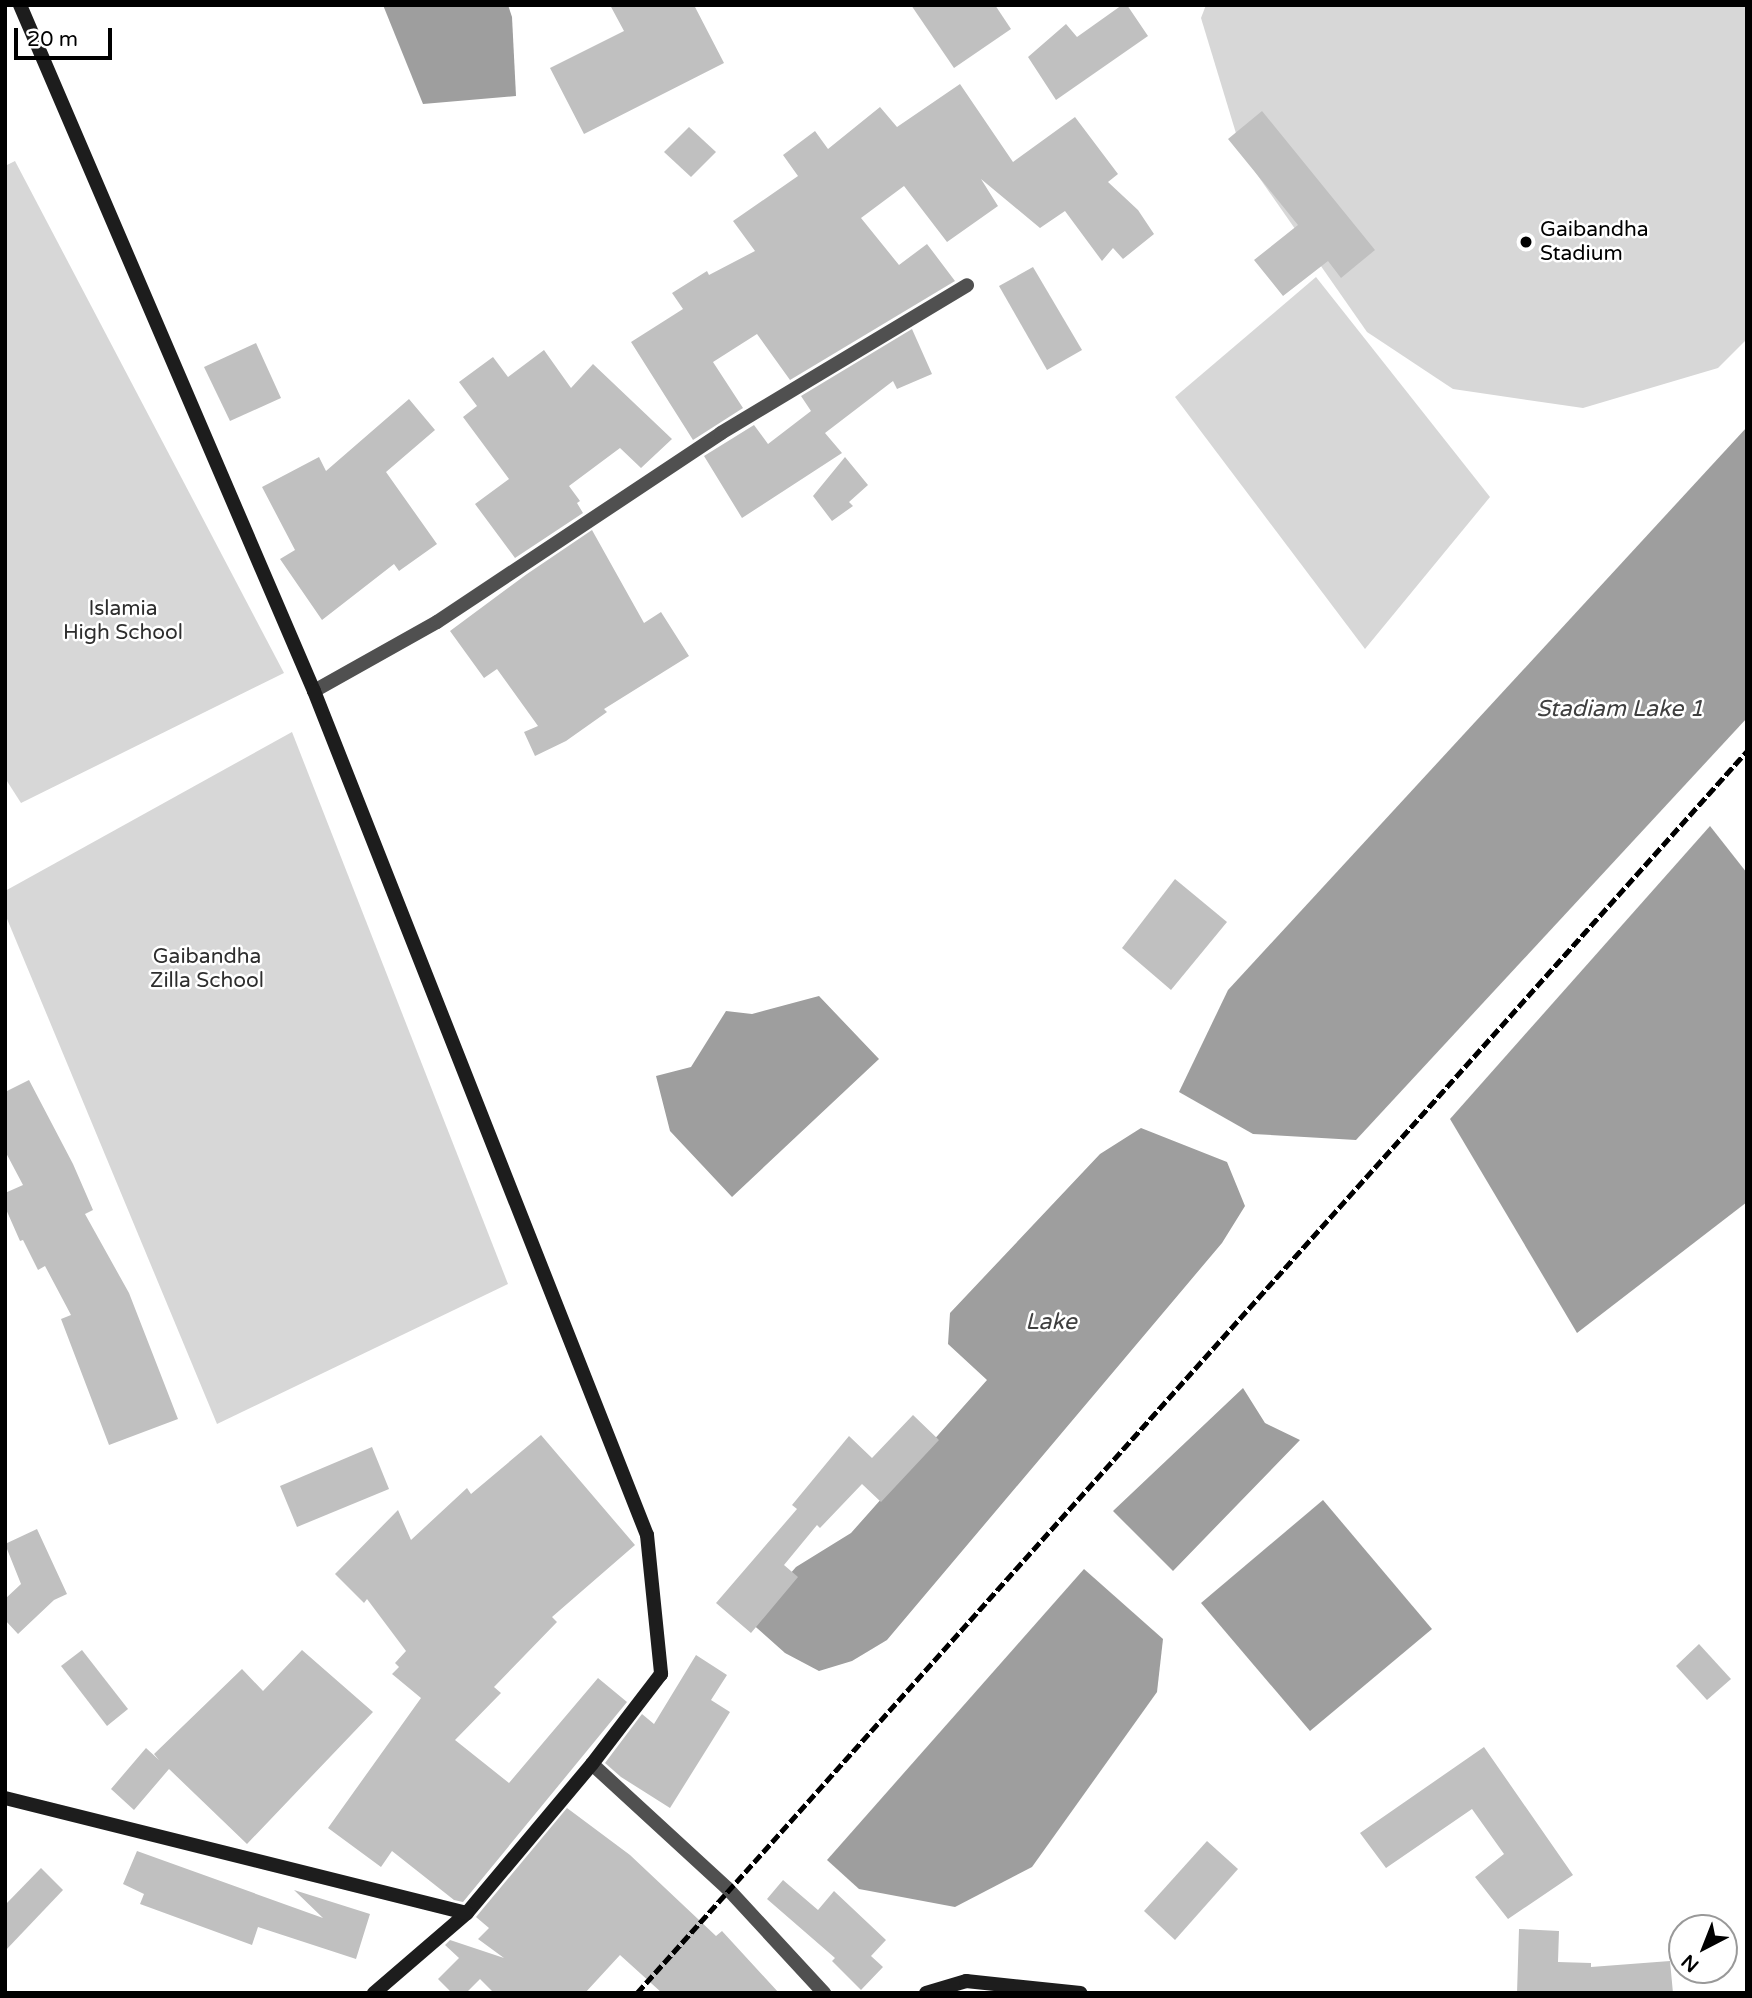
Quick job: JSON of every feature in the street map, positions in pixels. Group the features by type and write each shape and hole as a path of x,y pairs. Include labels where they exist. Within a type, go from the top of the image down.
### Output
{"street":[{"path":"20,5 314,691 647,1535 661,1674 592,1764 467,1913 374,1993"},
{"path":"314,691 437,622 720,433 967,285"},
{"path":"592,1764 728,1889 824,1993"},
{"path":"5,1798 467,1913"},
{"path":"926,1993 966,1981 1080,1993"}],"green space":[{"name":"Gaibandha Stadium","path":"1206,5 1747,5 1747,339 1718,368 1583,408 1453,389 1367,332 1242,153 1201,18"},
{"name":"Islamia High School","path":"15,161 284,673 21,803 5,778 5,166"},
{"path":"1316,277 1490,497 1365,649 1175,397"},
{"name":"Gaibandha Zilla School","path":"292,732 508,1284 217,1424 5,914 5,891"}],"water":[{"path":"383,5 508,5 512,17 516,96 423,104"},
{"name":"Stadiam Lake 1","path":"1747,427 1747,718 1356,1140 1253,1134 1179,1092 1228,990"},
{"path":"1710,826 1747,873 1747,1202 1577,1333 1450,1119"},
{"path":"819,996 879,1059 732,1197 670,1131 656,1076 691,1067 726,1011 752,1014"},
{"name":"Lake","path":"1141,1128 1227,1162 1245,1206 1222,1243 887,1640 852,1661 819,1671 785,1653 749,1621 796,1567 851,1533 987,1380 948,1344 950,1313 1100,1154"},
{"path":"1243,1388 1265,1423 1300,1440 1173,1571 1113,1511"},
{"path":"1323,1500 1432,1629 1310,1731 1201,1603"},
{"path":"1084,1569 1163,1639 1157,1692 1032,1867 955,1907 859,1889 827,1860"}],"building":[{"path":"610,5 694,5 724,63 584,134 550,68 624,31"},
{"path":"911,5 995,5 1011,29 954,68"},
{"path":"1122,5 1127,5 1148,36 1056,100 1028,57 1066,24 1077,37"},
{"path":"960,84 1013,162 1075,117 1118,174 1108,182 1138,210 1154,234 1123,259 1113,248 1102,261 1065,211 1040,228 981,179 998,206 947,242 904,186 861,218 899,265 927,244 955,281 790,380 757,334 713,362 743,408 693,440 631,342 683,309 672,293 707,271 709,275 755,251 733,221 798,176 783,155 815,131 828,149 880,107 897,127"},
{"path":"1262,111 1375,250 1341,278 1328,261 1283,296 1254,260 1298,225 1228,139"},
{"path":"689,127 716,152 691,177 664,152"},
{"path":"1033,267 1082,350 1047,370 999,286"},
{"path":"912,329 932,374 897,389 893,381 825,433 842,453 742,518 704,456 754,425 768,444 811,411 801,396"},
{"path":"256,343 281,398 230,421 204,367"},
{"path":"544,350 571,388 593,364 672,439 641,468 620,448 569,486 580,501 577,503 583,513 515,558 475,504 509,479 463,417 477,406 459,382 493,357 508,377"},
{"path":"409,399 435,430 386,472 437,544 399,571 394,564 322,620 280,559 295,550 262,487 319,457 326,471"},
{"path":"845,457 868,485 849,502 853,506 832,521 813,496"},
{"path":"592,530 644,623 661,612 689,656 604,709 607,712 566,741 535,756 524,732 538,726 497,669 484,678 450,631"},
{"path":"1175,879 1227,922 1171,990 1122,948"},
{"path":"29,1080 73,1164 93,1210 85,1214 129,1293 178,1419 109,1445 61,1319 71,1315 45,1266 38,1270 23,1240 20,1241 5,1207 5,1193 23,1185 5,1151 5,1092"},
{"path":"913,1415 939,1440 881,1502 862,1484 820,1528 817,1525 784,1565 798,1577 751,1633 716,1603 797,1509 792,1505 849,1436 872,1458"},
{"path":"541,1435 635,1545 552,1617 557,1622 494,1687 501,1693 455,1740 509,1783 598,1678 627,1702 463,1902 454,1900 392,1851 381,1867 328,1828 421,1698 392,1674 399,1667 395,1663 406,1651 367,1599 364,1603 335,1574 398,1510 411,1540 467,1488 471,1494"},
{"path":"372,1447 389,1489 297,1527 280,1486"},
{"path":"37,1529 67,1594 54,1600 18,1634 5,1620 5,1599 21,1584 5,1544"},
{"path":"1699,1644 1731,1679 1707,1700 1676,1666"},
{"path":"82,1650 128,1709 107,1726 61,1666"},
{"path":"302,1650 373,1712 247,1844 169,1769 134,1810 111,1789 146,1748 159,1760 154,1754 242,1669 263,1691"},
{"path":"696,1655 727,1675 711,1700 730,1712 670,1808 621,1777 605,1763 642,1714 654,1724"},
{"path":"1484,1747 1573,1875 1508,1919 1475,1877 1504,1854 1472,1809 1386,1868 1360,1833"},
{"path":"567,1808 630,1855 716,1936 722,1931 779,1993 662,1993 620,1955 585,1993 494,1993 480,1979 466,1993 452,1993 438,1979 459,1958 445,1945 450,1940 504,1958 478,1939 489,1928 476,1917"},
{"path":"1207,1841 1238,1869 1175,1940 1144,1911"},
{"path":"137,1851 323,1918 294,1890 370,1914 356,1959 258,1927 252,1945 140,1904 144,1894 123,1884"},
{"path":"41,1868 63,1890 5,1951 5,1905"},
{"path":"783,1880 818,1910 834,1891 886,1940 871,1956 883,1967 861,1990 832,1961 835,1958 767,1899"},
{"path":"1519,1929 1559,1931 1558,1962 1591,1963 1591,1967 1668,1961 1668,1984 1672,1984 1673,1993 1517,1993"}],"railway":[{"path":"637,1993 1747,751"}],"place":[{"name":"Gaibandha Stadium","path":"1526,242"}]}
